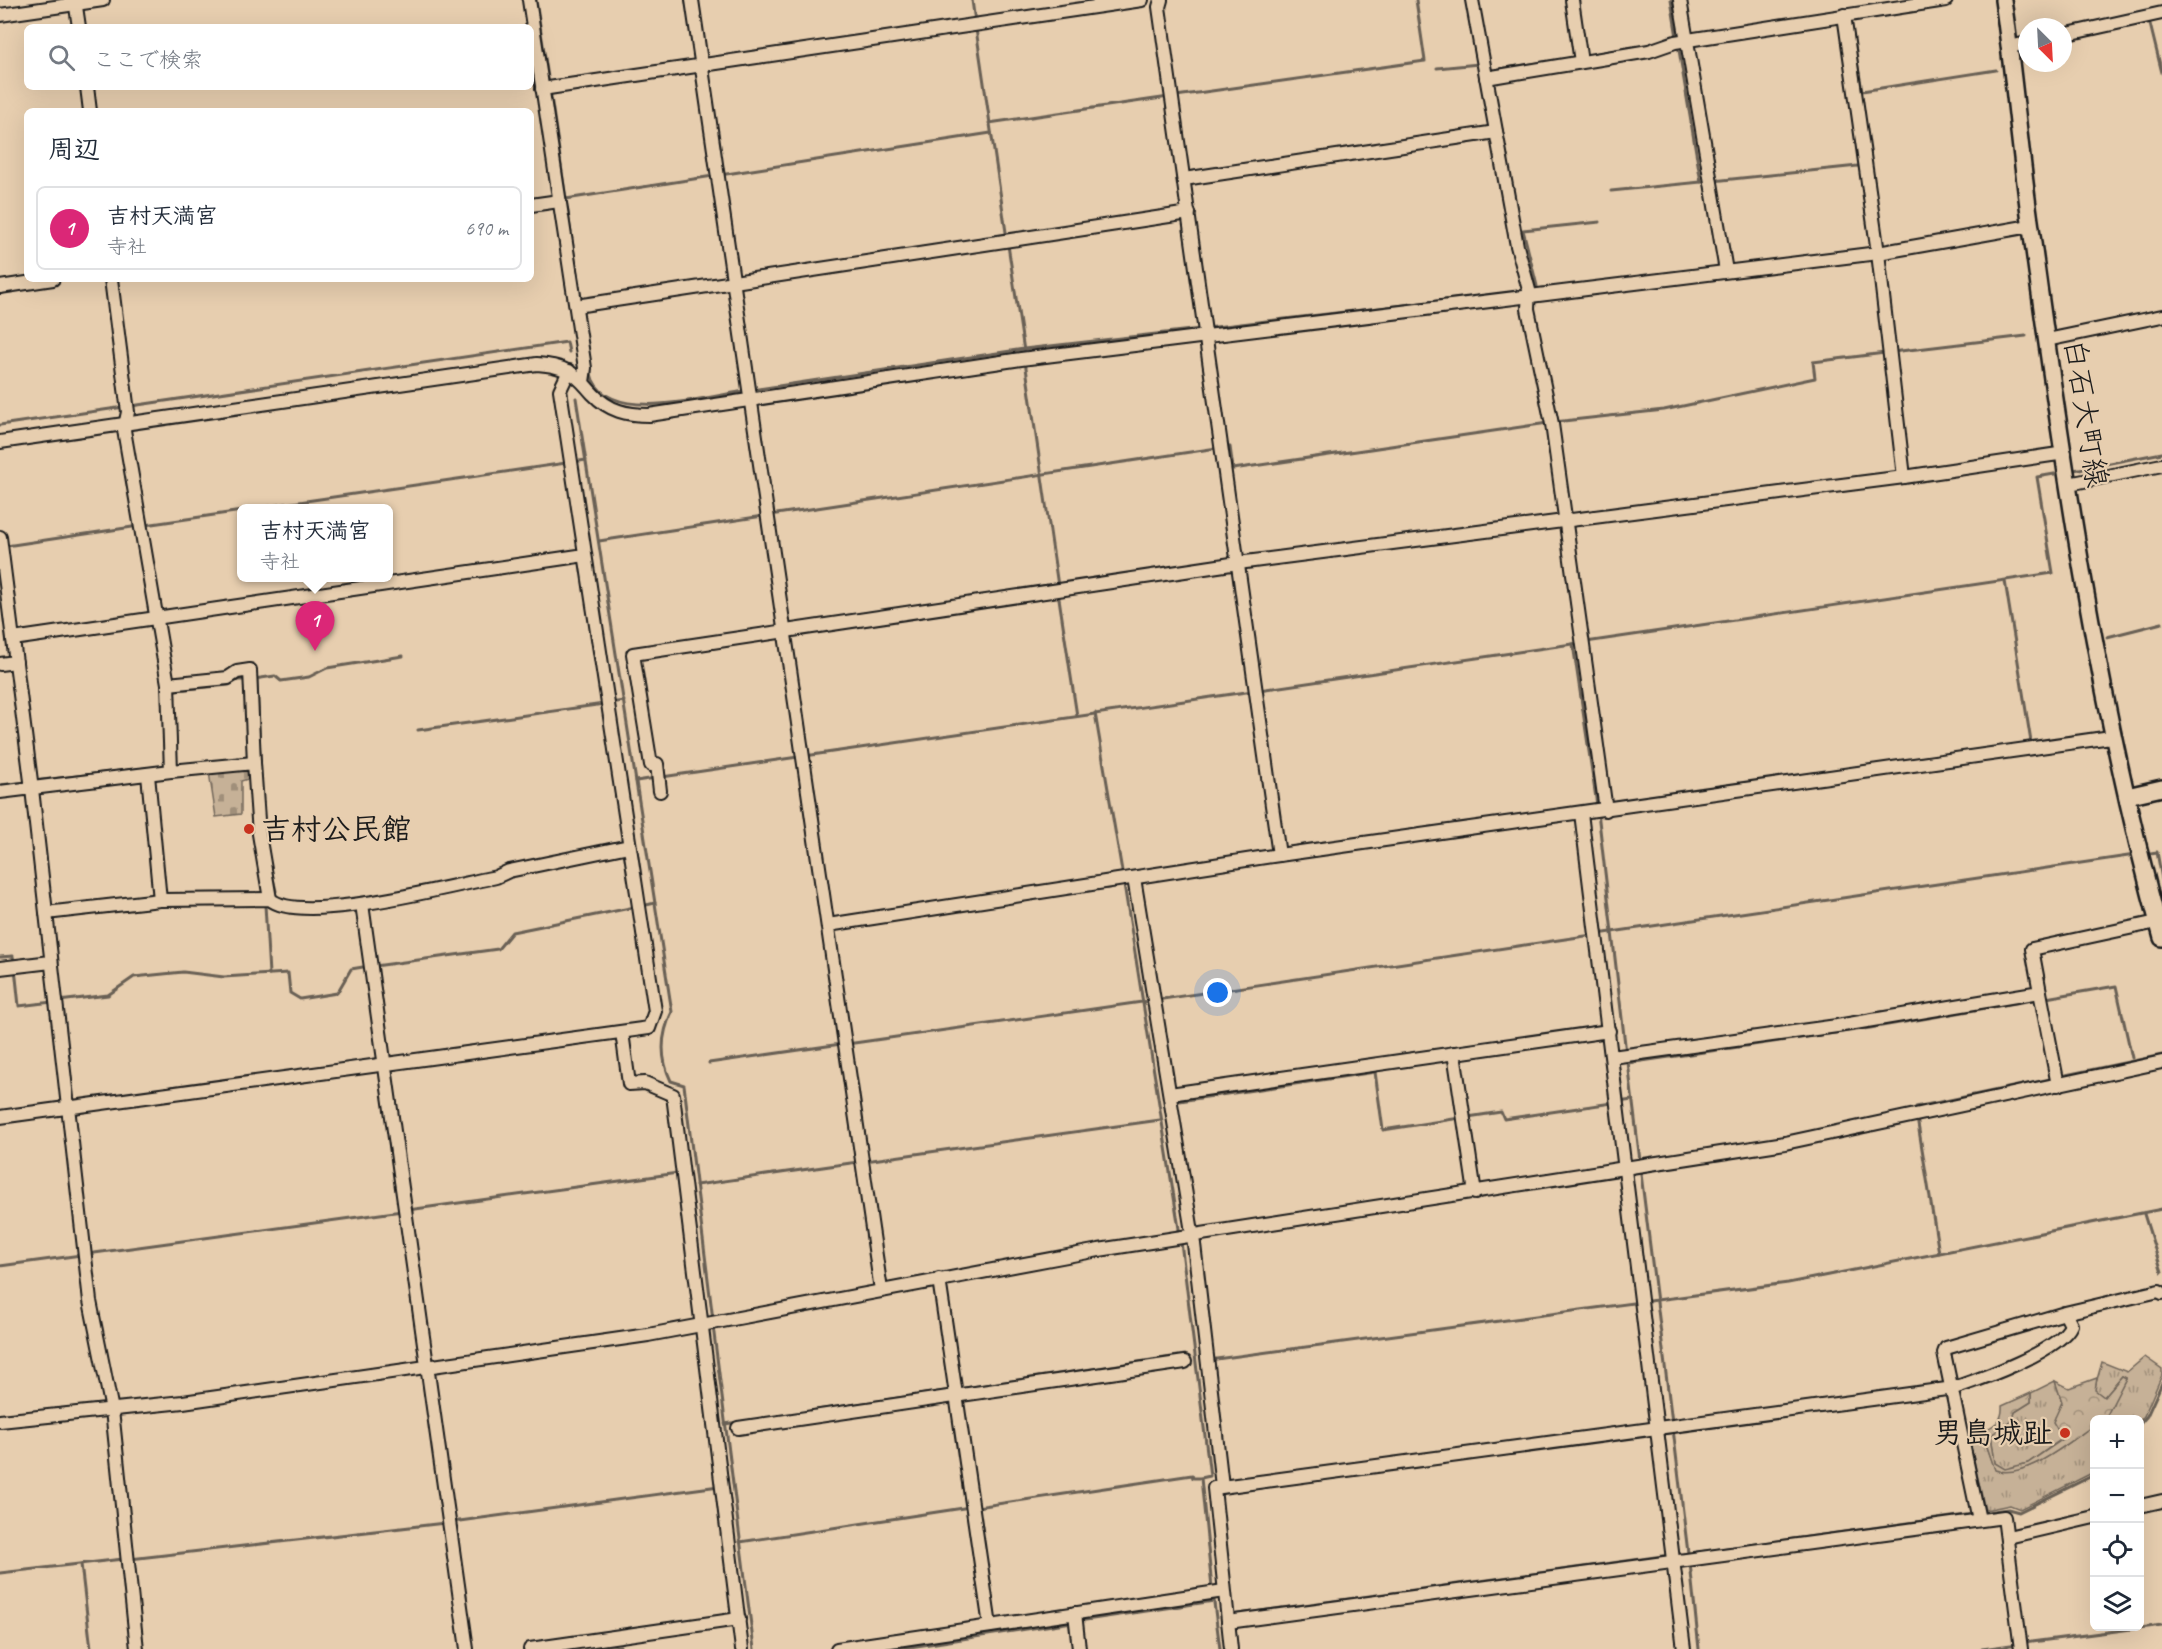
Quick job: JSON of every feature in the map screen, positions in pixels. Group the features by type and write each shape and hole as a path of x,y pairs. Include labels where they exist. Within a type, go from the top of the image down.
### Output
{"main road":[{"name":"白石大町線","path":"2003,0 2030,226 2067,470 2112,737 2161,932"},
{"path":"2127,796 2162,788"}],"street":[{"path":"0,15 76,2 104,0"},
{"path":"529,0 534,24"},
{"path":"692,0 881,1290"},
{"path":"547,88 1142,0"},
{"path":"1161,0 1172,97 1279,855"},
{"path":"1472,0 1517,246 1529,290 1527,298 1551,422 1583,642 1596,811 1597,934 1609,1031 1622,1055 1617,1103 1625,1170 1668,1427 1680,1558 1684,1649"},
{"path":"1572,0 1580,57"},
{"path":"1680,0 1680,41 1712,178 1726,271"},
{"path":"1485,70 1580,57 1636,53 1680,41 1845,18 1946,0"},
{"path":"76,2 79,24"},
{"path":"2072,33 2162,13"},
{"path":"1845,18 1878,253 1904,477"},
{"path":"0,1117 649,1028 655,1011 560,390 585,368 580,305 559,201 547,88 534,24"},
{"path":"2009,47 2018,45"},
{"path":"87,90 90,108"},
{"path":"1184,179 1496,132"},
{"path":"534,205 559,201"},
{"path":"580,305 1189,213"},
{"path":"0,442 127,412 537,364 576,376 603,403 630,415 649,414 750,393 1025,358 1206,331 1527,298 1878,253 1929,245 2011,227 2030,226"},
{"path":"0,287 33,282"},
{"path":"111,282 127,412 124,430 168,684 171,771"},
{"path":"2047,340 2162,316"},
{"path":"660,784 657,764 651,765 633,654 1238,563 1904,477 2162,465"},
{"path":"1,544 32,784 90,1301 112,1410 137,1649"},
{"path":"13,639 585,555"},
{"path":"0,664 16,662"},
{"path":"168,684 228,678 237,672 250,670 259,834 270,899"},
{"path":"828,925 1279,855 2112,737"},
{"path":"0,792 32,784 148,775 255,762"},
{"path":"148,775 160,900"},
{"path":"46,913 160,900 270,899 303,910 362,904 496,877 508,871 629,846"},
{"path":"1127,879 1154,1000 1170,1099 1184,1237 1209,1359 1222,1485"},
{"path":"362,904 467,1649"},
{"path":"2057,1080 2032,949 2161,932"},
{"path":"10,967 51,962"},
{"path":"1622,1055 2041,996"},
{"path":"1170,1099 1454,1053 1609,1031"},
{"path":"622,1032 629,1084 645,1083 673,1095 682,1172 708,1324 721,1486 742,1649"},
{"path":"1454,1053 1475,1193"},
{"path":"0,1421 183,1402 426,1368 708,1324 1027,1262 1795,1142 1917,1116 2057,1080 2162,1062"},
{"path":"939,1279 990,1626"},
{"path":"1979,1520 1955,1388 1944,1353 1946,1348 2066,1313 2158,1291 2162,1293"},
{"path":"1231,1649 1227,1618 1216,1592 1214,1488 1222,1485 1955,1388 2030,1358 2059,1339 2068,1332 2071,1325 2066,1313"},
{"path":"738,1428 956,1391 1185,1362"},
{"path":"2144,1505 2162,1501"},
{"path":"1227,1618 2004,1517 2021,1646"},
{"path":"2008,1537 2090,1518"},
{"path":"837,1649 990,1626 1076,1619 1216,1592"},
{"path":"530,1649 739,1619"},
{"path":"1076,1619 1078,1649"}],"green space":[{"path":"252,767 251,778 241,781 241,814 216,817 209,772"},
{"path":"2145,1357 2162,1369 2162,1375 2144,1416 2105,1415 2126,1378 2122,1376 2104,1397 2094,1390 2102,1362 2127,1372"},
{"path":"2122,1376 2126,1378 2107,1415 2090,1415 2090,1428 2060,1449 2033,1465 2019,1470 2007,1472 1995,1470 1982,1432 1999,1419 2002,1406 2031,1393 2031,1402 2015,1412 2013,1419 1991,1435 1995,1463 2005,1469 2028,1463 2063,1439 2053,1422 2062,1402 2055,1381 2069,1388 2097,1378 2095,1390 2104,1397"},
{"path":"2055,1381 2062,1402 2063,1438 2028,1463 2005,1470 1995,1463 1991,1435 2013,1419 2015,1412 2031,1402 2031,1393"},
{"path":"2090,1428 2090,1474 2020,1509 2010,1505 1985,1510 1969,1438 1982,1432 1995,1469 2007,1471 2033,1465"}],"waterway":[{"path":"536,0 549,84"},
{"path":"972,0 975,22"},
{"path":"1176,96 1425,61 1416,0"},
{"path":"1671,0 1677,37"},
{"path":"2150,24 2162,73"},
{"path":"1851,25 1862,91 1996,70"},
{"path":"976,29 1007,239"},
{"path":"1678,44 1701,182 1707,182"},
{"path":"1583,56 1635,47 1636,50"},
{"path":"1488,68 1493,70 1576,57"},
{"path":"1437,68 1479,64"},
{"path":"550,90 581,301"},
{"path":"989,123 1169,97"},
{"path":"720,175 991,133"},
{"path":"1713,181 1858,166"},
{"path":"566,199 713,176"},
{"path":"1611,191 1701,182"},
{"path":"1537,286 1523,230 1600,222"},
{"path":"1008,245 1024,351"},
{"path":"1207,328 1516,292"},
{"path":"582,307 591,373 593,380 604,393 620,401 663,404 745,391"},
{"path":"752,390 1024,349 1200,329"},
{"path":"1892,352 2026,336"},
{"path":"131,406 567,342 569,352"},
{"path":"1554,422 1664,410 1815,378 1813,362 1885,353"},
{"path":"1025,361 1058,586"},
{"path":"576,398 672,1012 664,1037 665,1064 671,1081 684,1085 713,1320"},
{"path":"0,425 124,407"},
{"path":"1224,448 1230,447 1233,469 1548,423"},
{"path":"770,515 1217,448"},
{"path":"2069,471 2162,453"},
{"path":"573,462 586,460"},
{"path":"285,504 566,463"},
{"path":"1586,642 2053,573 2037,477 2060,473"},
{"path":"145,525 237,512"},
{"path":"599,541 763,516"},
{"path":"6,546 139,526"},
{"path":"2005,581 2031,742"},
{"path":"1058,592 1077,716"},
{"path":"2107,637 2162,623"},
{"path":"1259,690 1579,643"},
{"path":"1573,644 1597,805"},
{"path":"254,679 275,676 281,681 309,677 327,668 403,656"},
{"path":"257,679 261,782"},
{"path":"176,690 229,685 238,680 247,680"},
{"path":"805,756 1253,691"},
{"path":"610,703 624,701"},
{"path":"418,730 604,704"},
{"path":"1095,713 1123,877"},
{"path":"662,777 798,757"},
{"path":"33,781 146,768"},
{"path":"636,781 656,778"},
{"path":"0,785 27,782"},
{"path":"1598,812 1626,1053"},
{"path":"2144,854 2157,852 2162,879"},
{"path":"1598,934 2135,855"},
{"path":"271,869 276,891"},
{"path":"1124,884 1180,1235"},
{"path":"642,906 655,903"},
{"path":"265,905 269,974"},
{"path":"375,966 498,949 512,932 635,907"},
{"path":"1156,1000 1592,935"},
{"path":"0,957 13,956 14,962"},
{"path":"59,1001 108,995 134,977 183,972 224,977 288,973 290,993 300,999 337,993 351,969 369,966"},
{"path":"15,968 19,1006 52,1002"},
{"path":"2046,998 2116,986 2132,1058"},
{"path":"1628,1063 1870,1028 2039,999"},
{"path":"847,1044 1149,1001"},
{"path":"709,1063 841,1044"},
{"path":"2061,1076 2162,1055"},
{"path":"1628,1062 1640,1161"},
{"path":"1173,1102 1375,1072 1383,1130 1460,1118"},
{"path":"1916,1111 1916,1107 2055,1078"},
{"path":"1619,1102 1632,1100"},
{"path":"1468,1117 1501,1112 1504,1119 1612,1103"},
{"path":"1917,1118 1939,1253"},
{"path":"865,1161 1160,1120"},
{"path":"696,1185 858,1162"},
{"path":"408,1210 678,1173"},
{"path":"1641,1174 1672,1422"},
{"path":"1649,1301 1788,1283 2162,1209"},
{"path":"87,1254 402,1211"},
{"path":"2144,1214 2162,1272"},
{"path":"1181,1242 1210,1476 1201,1478 1212,1588"},
{"path":"0,1266 81,1255"},
{"path":"1209,1360 1633,1303"},
{"path":"713,1326 754,1649"},
{"path":"1951,1354 1953,1370"},
{"path":"958,1389 1185,1355"},
{"path":"2144,1419 2162,1383"},
{"path":"810,1411 952,1390"},
{"path":"725,1424 738,1422"},
{"path":"1673,1429 1688,1553"},
{"path":"977,1507 1192,1475 1193,1478 1201,1478"},
{"path":"1980,1513 2008,1509 2019,1512 2090,1477"},
{"path":"452,1522 719,1486"},
{"path":"740,1542 970,1507"},
{"path":"1677,1555 1973,1514"},
{"path":"130,1559 445,1523"},
{"path":"1231,1615 1670,1555"},
{"path":"0,1573 123,1559"},
{"path":"1690,1563 1699,1649"},
{"path":"81,1564 91,1649"},
{"path":"1213,1595 1220,1649"},
{"path":"1079,1621 1214,1601"},
{"path":"897,1649 1072,1622"},
{"path":"2024,1643 2162,1625"},
{"path":"1982,1649 2018,1644"},
{"path":"596,1649 620,1646 620,1649"}],"place":[{"name":"吉村天満宮","path":"315,651"},
{"name":"吉村公民館","path":"249,829"},
{"name":"男島城趾","path":"2065,1433"}]}
